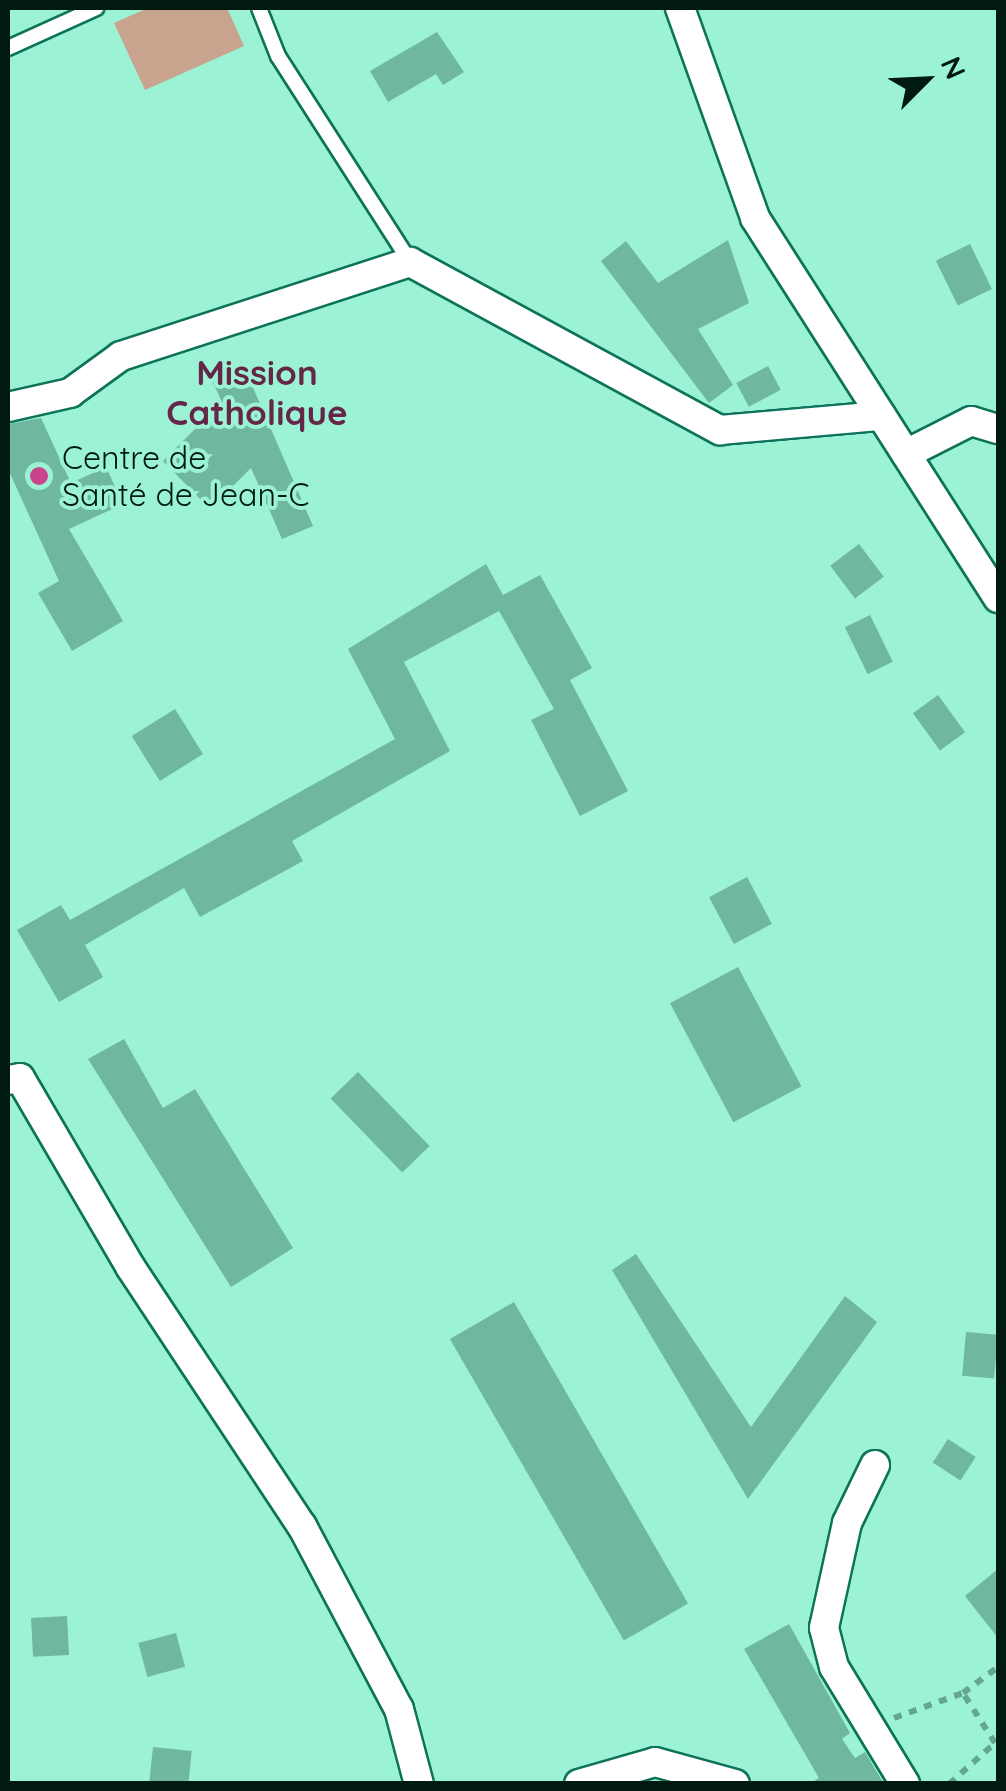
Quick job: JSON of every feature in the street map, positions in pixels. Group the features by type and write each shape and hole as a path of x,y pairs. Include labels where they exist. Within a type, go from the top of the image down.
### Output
{"street":[{"path":"680,8 754,218 998,598"},
{"path":"8,407 70,393 121,356 410,262 720,430 881,416"},
{"path":"906,454 971,421 998,429"},
{"path":"8,1080 20,1078 131,1268 302,1526 399,1710 420,1784"},
{"path":"875,1465 848,1523 824,1628 834,1667 905,1784"},
{"path":"579,1784 655,1762 735,1784"}],"lane":[{"path":"8,48 96,8"},
{"path":"258,8 278,56 410,262"}],"path":[{"path":"868,1724 962,1693 998,1667"},
{"path":"949,1784 995,1744 962,1693"}],"shaded area":[{"path":"148,8 227,8 244,46 145,90 114,23"}],"building":[{"path":"437,32 464,72 443,85 436,74 388,102 370,71"},
{"path":"728,240 749,303 698,329 733,385 709,403 601,261 626,241 658,283"},
{"path":"970,244 992,289 958,306 936,261"},
{"path":"242,362 313,526 282,539 251,468 210,509 163,461 222,402 210,376"},
{"path":"768,366 781,390 749,407 736,383"},
{"path":"41,418 71,483 106,467 123,504 69,529 123,621 72,651 38,593 59,581 8,469 8,424"},
{"path":"859,544 884,577 855,598 830,566"},
{"path":"486,564 503,595 540,575 592,668 570,680 628,791 580,816 531,720 554,709 499,611 404,662 450,751 292,841 303,861 200,917 184,888 85,945 103,977 59,1002 17,930 61,905 70,920 395,739 348,649"},
{"path":"870,615 893,662 868,674 845,627"},
{"path":"938,695 965,732 940,750 913,713"},
{"path":"175,709 203,754 160,781 132,736"},
{"path":"747,877 772,924 734,944 709,897"},
{"path":"738,967 801,1086 733,1122 670,1003"},
{"path":"124,1039 163,1108 195,1089 293,1248 231,1287 88,1059"},
{"path":"358,1072 430,1146 402,1172 331,1098"},
{"path":"636,1254 751,1427 845,1296 877,1322 748,1499 612,1270"},
{"path":"514,1302 688,1603 624,1640 450,1339"},
{"path":"966,1332 998,1335 994,1379 962,1376"},
{"path":"948,1439 976,1457 960,1480 933,1462"},
{"path":"998,1569 998,1638 965,1596"},
{"path":"67,1616 69,1655 33,1657 31,1618"},
{"path":"789,1624 850,1733 842,1739 855,1758 865,1752 884,1784 809,1784 819,1778 744,1649"},
{"path":"176,1633 185,1667 147,1677 138,1643"},
{"path":"153,1747 192,1751 188,1784 149,1784"}],"place":[{"name":"Centre de Santé de Jean-C","path":"39,476"}],"district":[{"name":"Mission Catholique","path":"257,392"}]}
